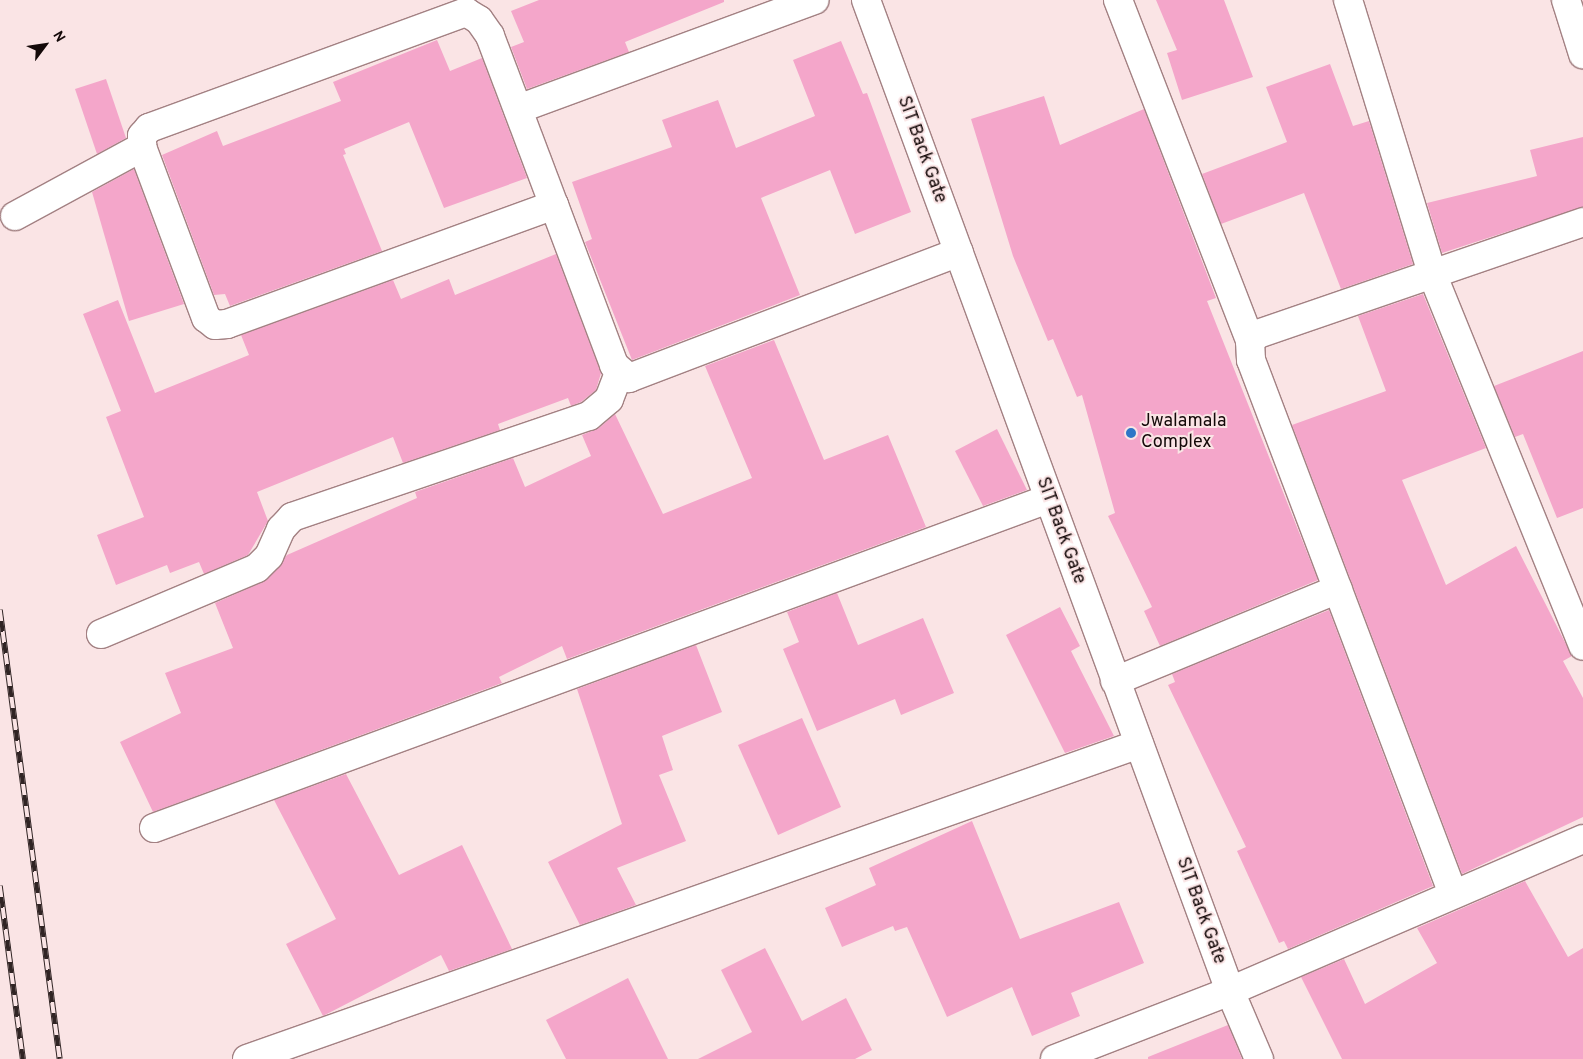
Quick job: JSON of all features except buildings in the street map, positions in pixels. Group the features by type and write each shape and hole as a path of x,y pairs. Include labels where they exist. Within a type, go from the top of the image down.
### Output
{"street":[{"path":"518,109 815,0"},
{"name":"SIT Back Gate","path":"866,0 1230,991 1259,1059"},
{"path":"1118,0 1250,341 1250,360 1453,894"},
{"path":"1348,0 1433,276 1583,646"},
{"path":"554,205 227,324 215,324 206,318 142,147 142,136 149,128 466,12 479,20 490,36 619,373 629,378 959,252"},
{"path":"1573,12 1583,54"},
{"path":"15,216 142,147"},
{"path":"1250,341 1258,334 1433,276 1583,222"},
{"path":"101,634 257,568 269,556 281,529 292,517 589,416 609,398 619,373"},
{"path":"154,828 1048,499"},
{"path":"1115,681 1338,589"},
{"path":"247,1059 1139,744"},
{"path":"1056,1059 1230,991 1583,839"}],"railway":[{"path":"0,610 60,1059"},
{"path":"0,886 23,1059"}],"place":[{"name":"Jwalamala Complex","path":"1131,433"}]}
